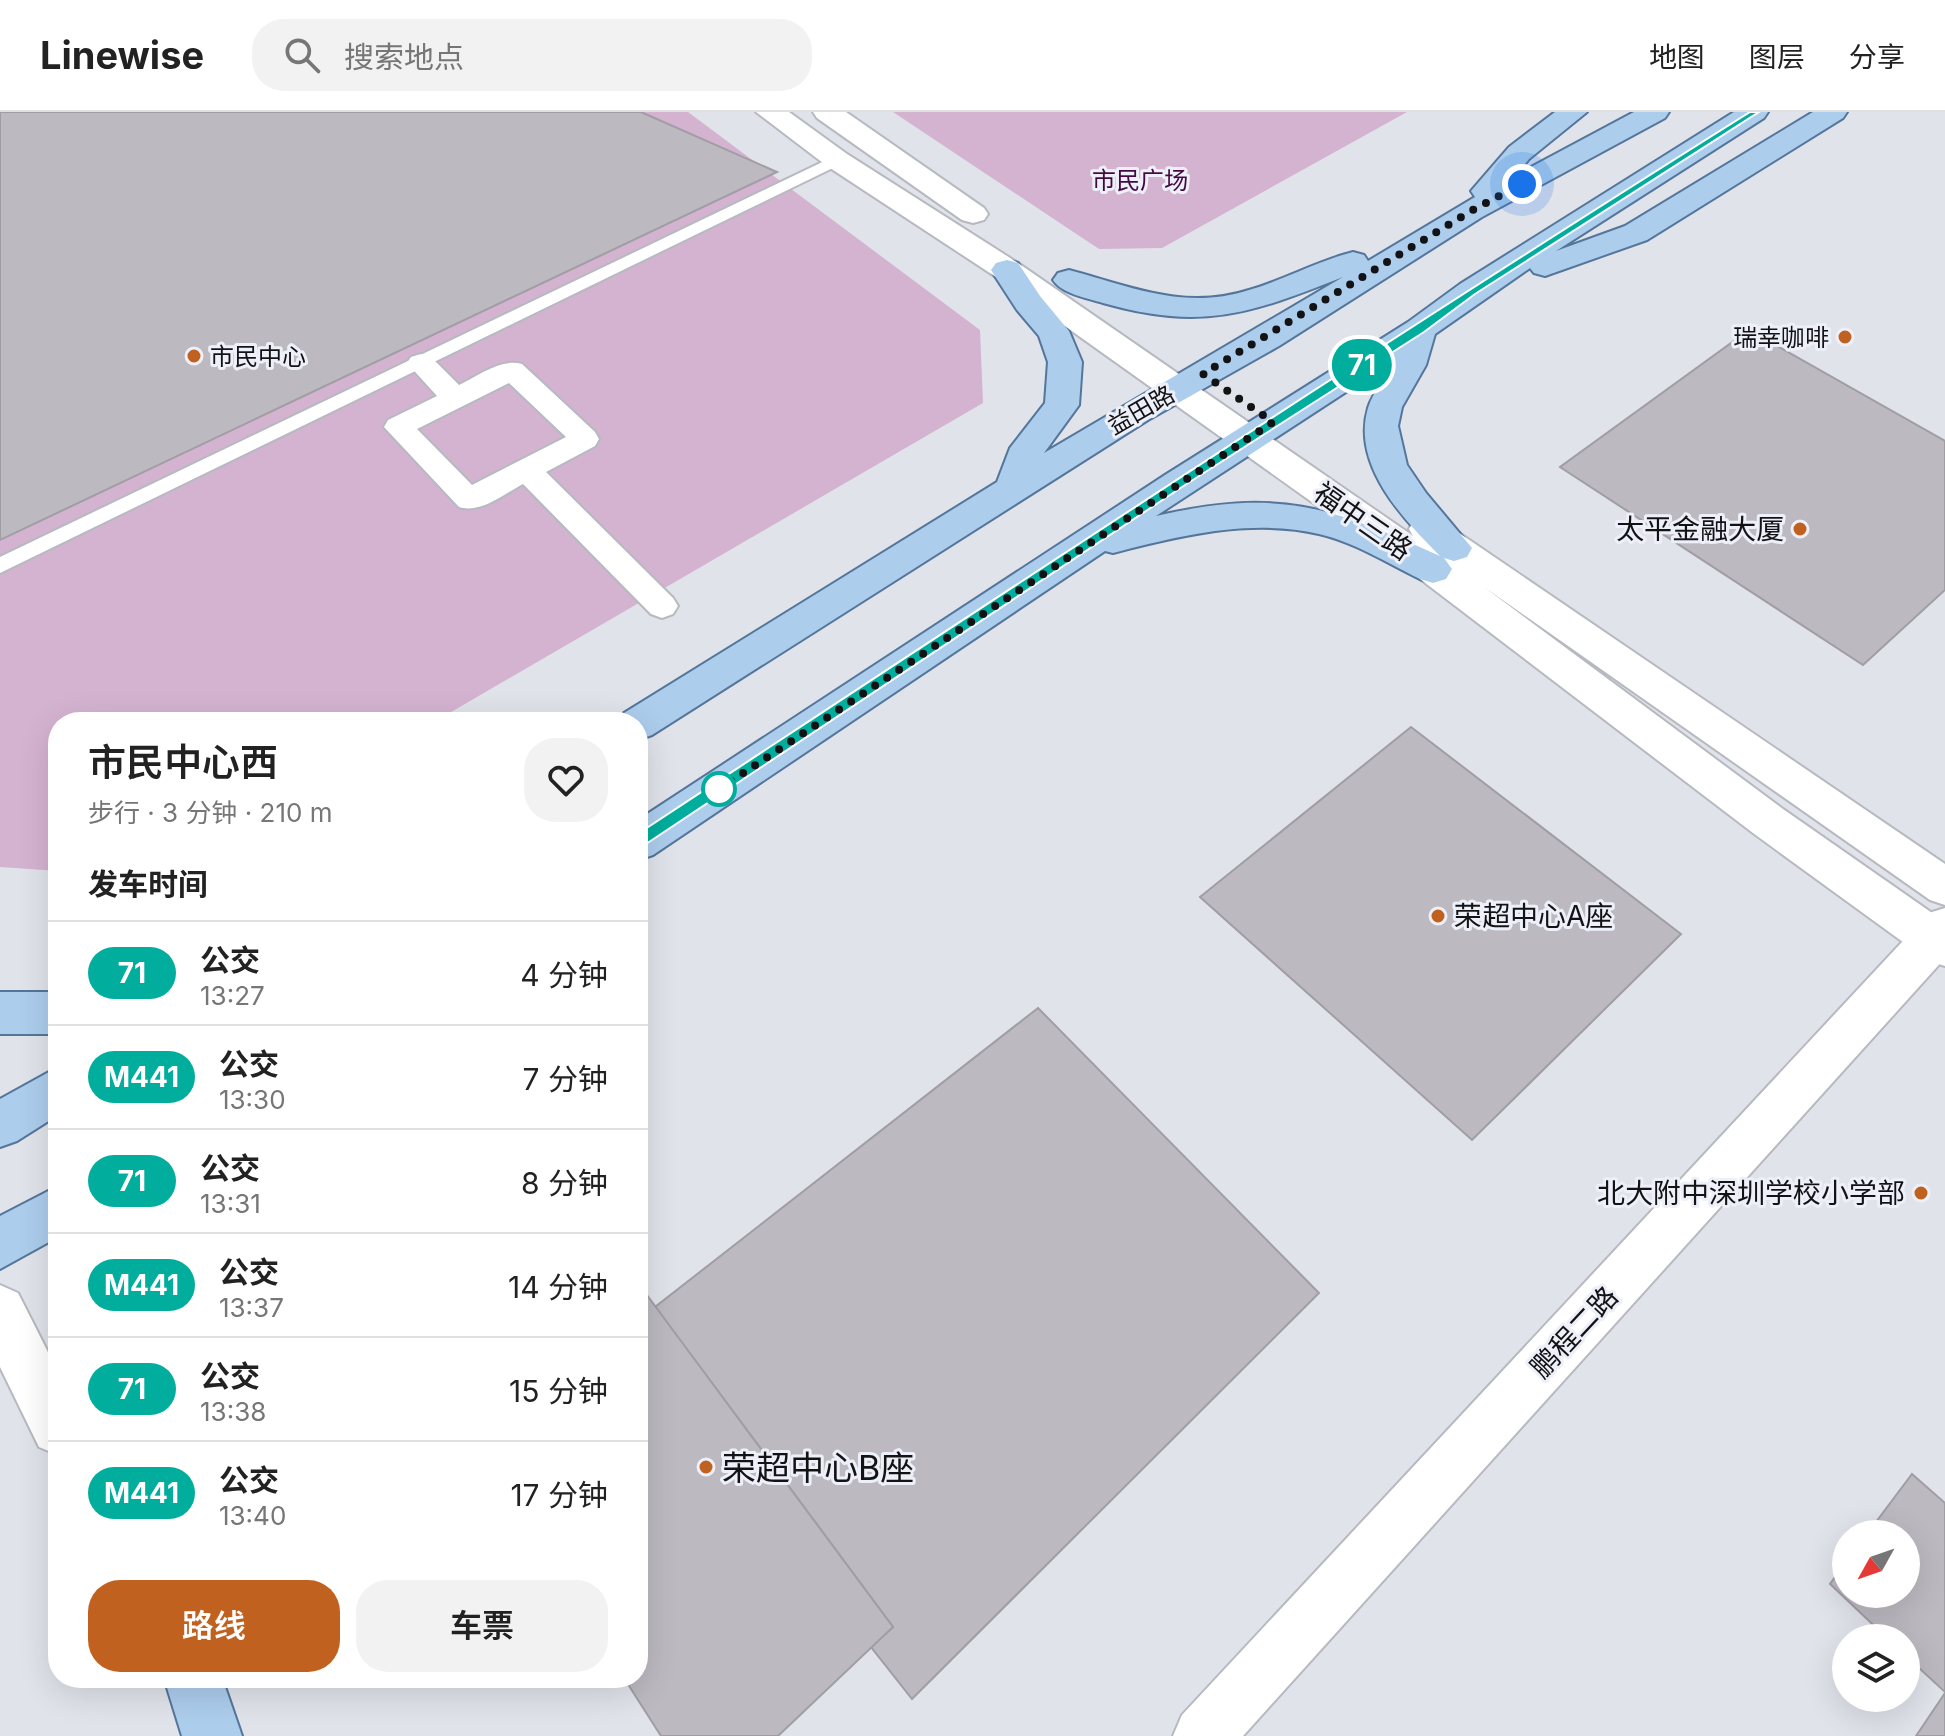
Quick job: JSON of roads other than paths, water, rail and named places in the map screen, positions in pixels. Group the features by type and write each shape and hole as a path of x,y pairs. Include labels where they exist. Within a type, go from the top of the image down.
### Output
{"main road":[{"path":"1471,211 1519,153 1573,112"},
{"name":"益田路","path":"648,718 1013,486 1471,211 1655,112"},
{"path":"648,835 1260,431 1420,329 1471,291 1754,112"},
{"path":"1471,291 1636,233 1833,112"},
{"path":"1069,280 1114,298 1144,304 1195,308 1232,305 1355,262 1417,245"},
{"path":"1007,270 1061,347 1066,383 1062,405 1022,457 1013,486"},
{"path":"1420,329 1412,360 1384,409 1380,434 1393,473 1422,515 1444,559"},
{"path":"1083,548 1192,521 1254,515 1319,521 1444,559"},
{"path":"0,1013 48,1013"},
{"path":"0,1125 48,1095"},
{"path":"0,1244 48,1216"},
{"path":"196,1688 212,1736"}],"street":[{"name":"福中三路","path":"770,112 837,160 1007,270 1189,382 1444,559 1945,887"},
{"name":"福中三路","path":"827,112 1069,280 1189,382"},
{"path":"421,363 456,398"},
{"path":"512,370 585,439 527,470 469,500 398,427 512,370"},
{"path":"527,470 662,606"},
{"name":"福中三路","path":"1444,559 1768,821 1941,937"},
{"name":"鹏程二路","path":"1203,1736 1941,937"},
{"path":"0,1311 48,1408"},
{"path":"188,1688 212,1736"}],"lane":[{"path":"0,566 837,160"}],"place":[{"name":"瑞幸咖啡","path":"1845,337"},
{"name":"市民中心","path":"194,356"},
{"name":"太平金融大厦","path":"1800,529"},
{"name":"荣超中心A座","path":"1438,916"},
{"name":"北大附中深圳学校小学部","path":"1921,1193"},
{"name":"荣超中心B座","path":"706,1467"}],"park label":[{"name":"市民广场","path":"1140,180"}]}
